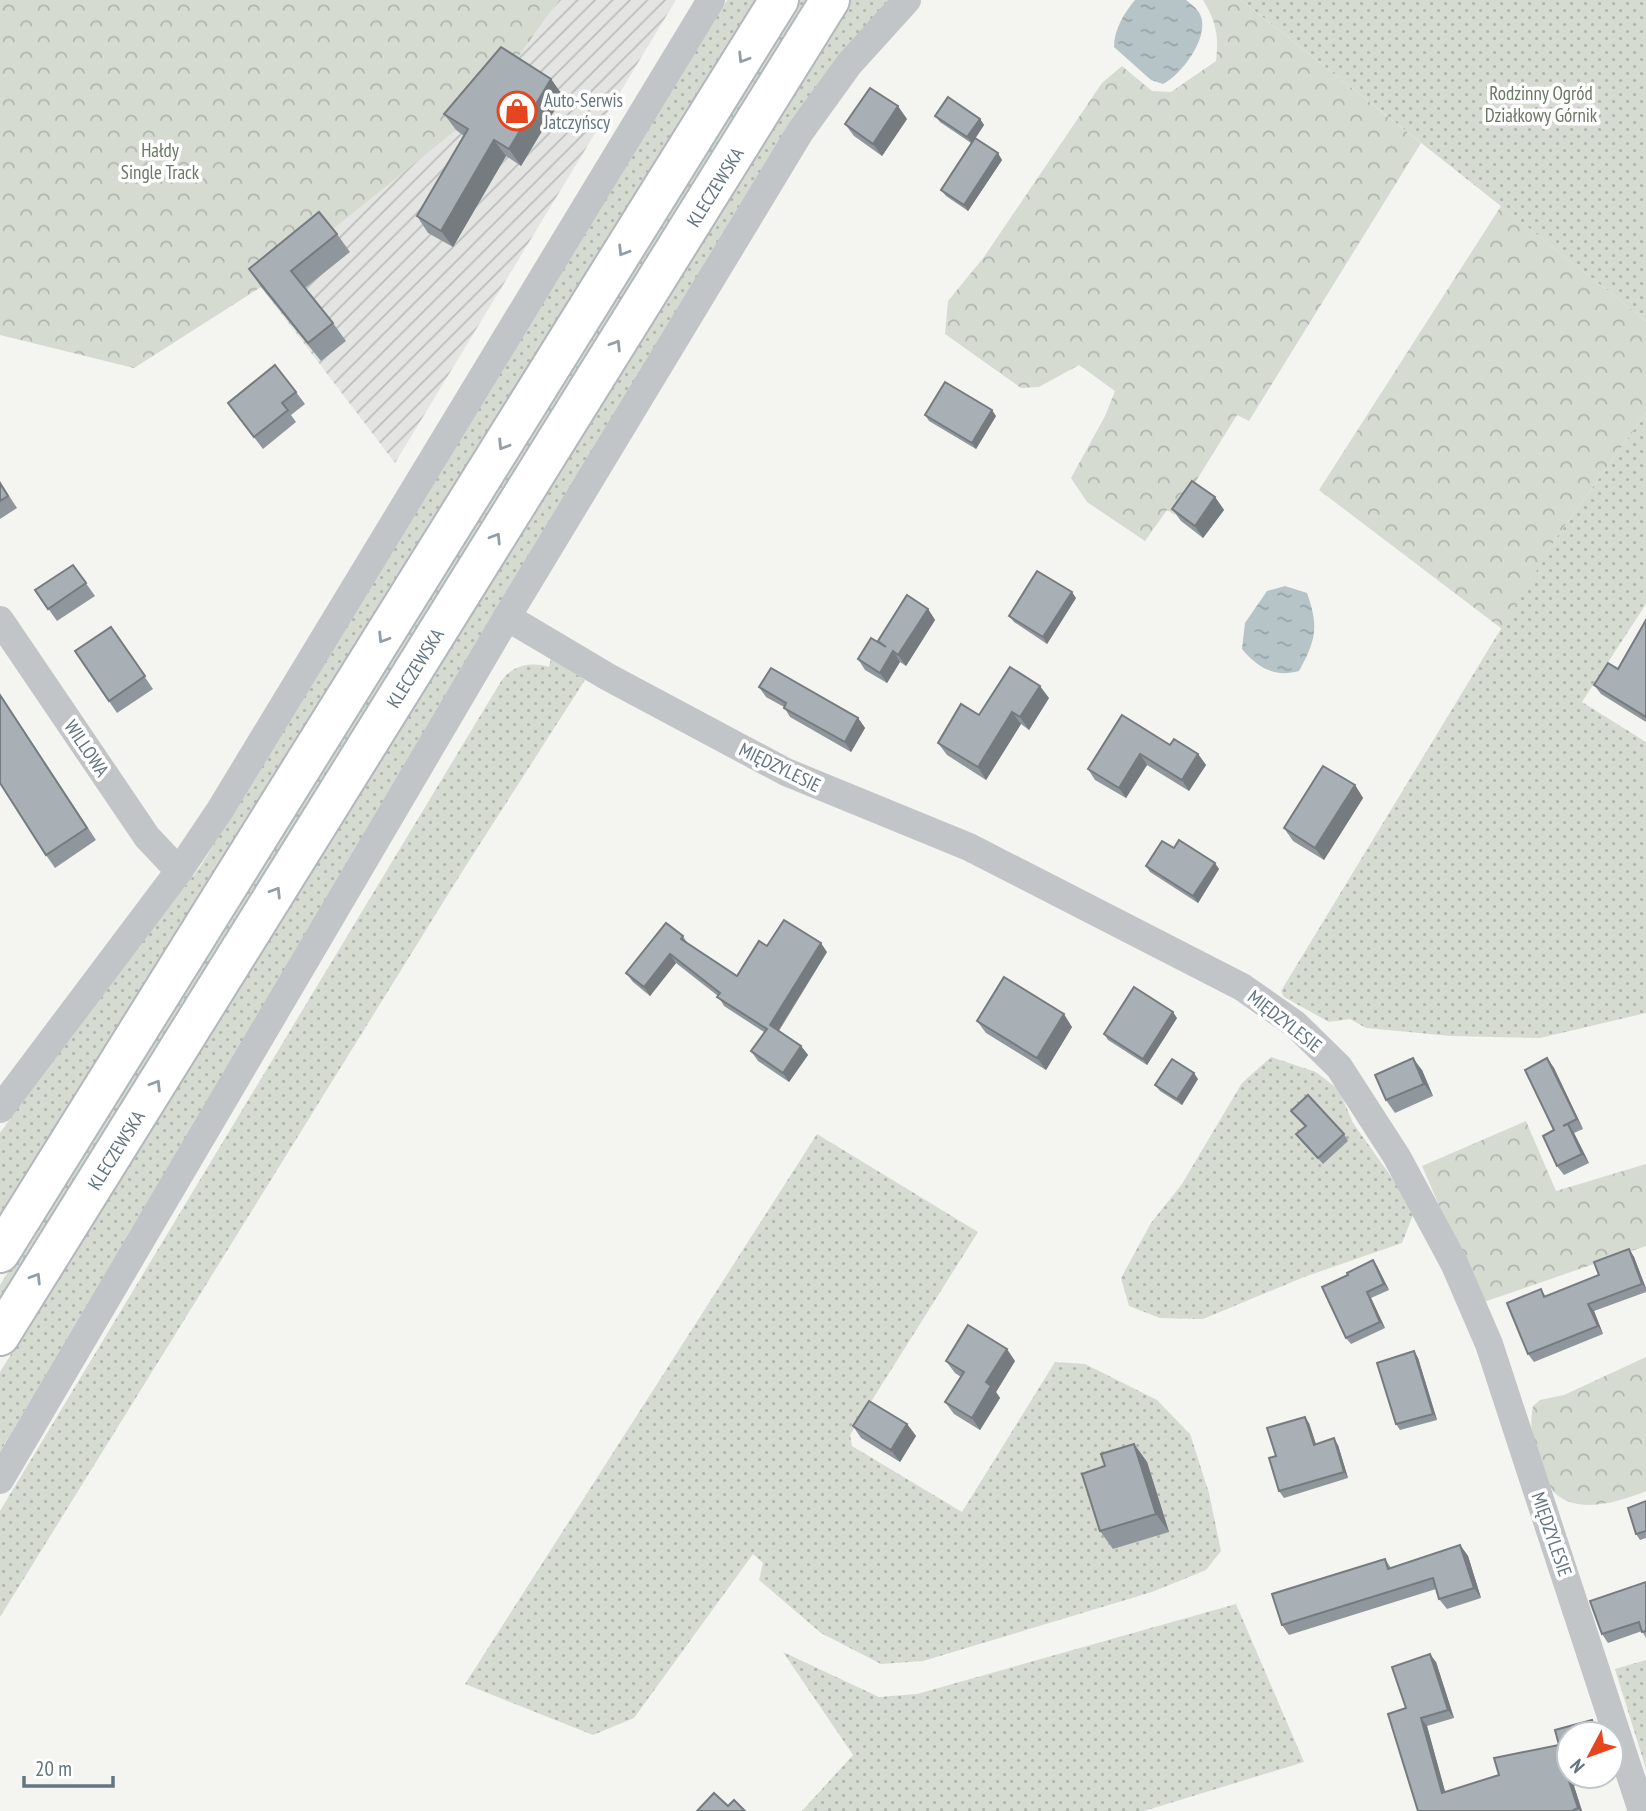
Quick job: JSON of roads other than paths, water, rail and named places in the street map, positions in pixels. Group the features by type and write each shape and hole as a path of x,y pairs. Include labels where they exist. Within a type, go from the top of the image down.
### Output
{"main road":[{"path":"0,1253 779,0"},
{"name":"KLECZEWSKA","path":"0,1336 830,0"}],"street":[{"path":"4,1094 179,872 220,810 711,0"},
{"path":"0,1480 507,617 800,132 849,64 907,0"},
{"name":"MIĘDZYLESIE","path":"507,617 608,677 786,772 969,847 1039,886 1242,987 1273,1007 1319,1045 1339,1067 1371,1113 1437,1228 1472,1300 1596,1664 1642,1811"},
{"name":"WILLOWA","path":"0,620 147,837 179,872"}],"water":[{"path":"1135,0 1186,0 1198,11 1202,20 1202,30 1194,52 1179,72 1163,84 1151,80 1114,47 1120,22"},
{"path":"1285,586 1307,593 1314,624 1309,651 1299,671 1290,673 1274,672 1260,666 1242,649 1245,623 1267,591"}],"place":[{"name":"Auto-Serwis Jatczyńscy","path":"517,111"}],"park label":[{"name":"Rodzinny Ogród Działkowy Górnik","path":"1541,104"},
{"name":"Hałdy Single Track","path":"160,161"}]}
